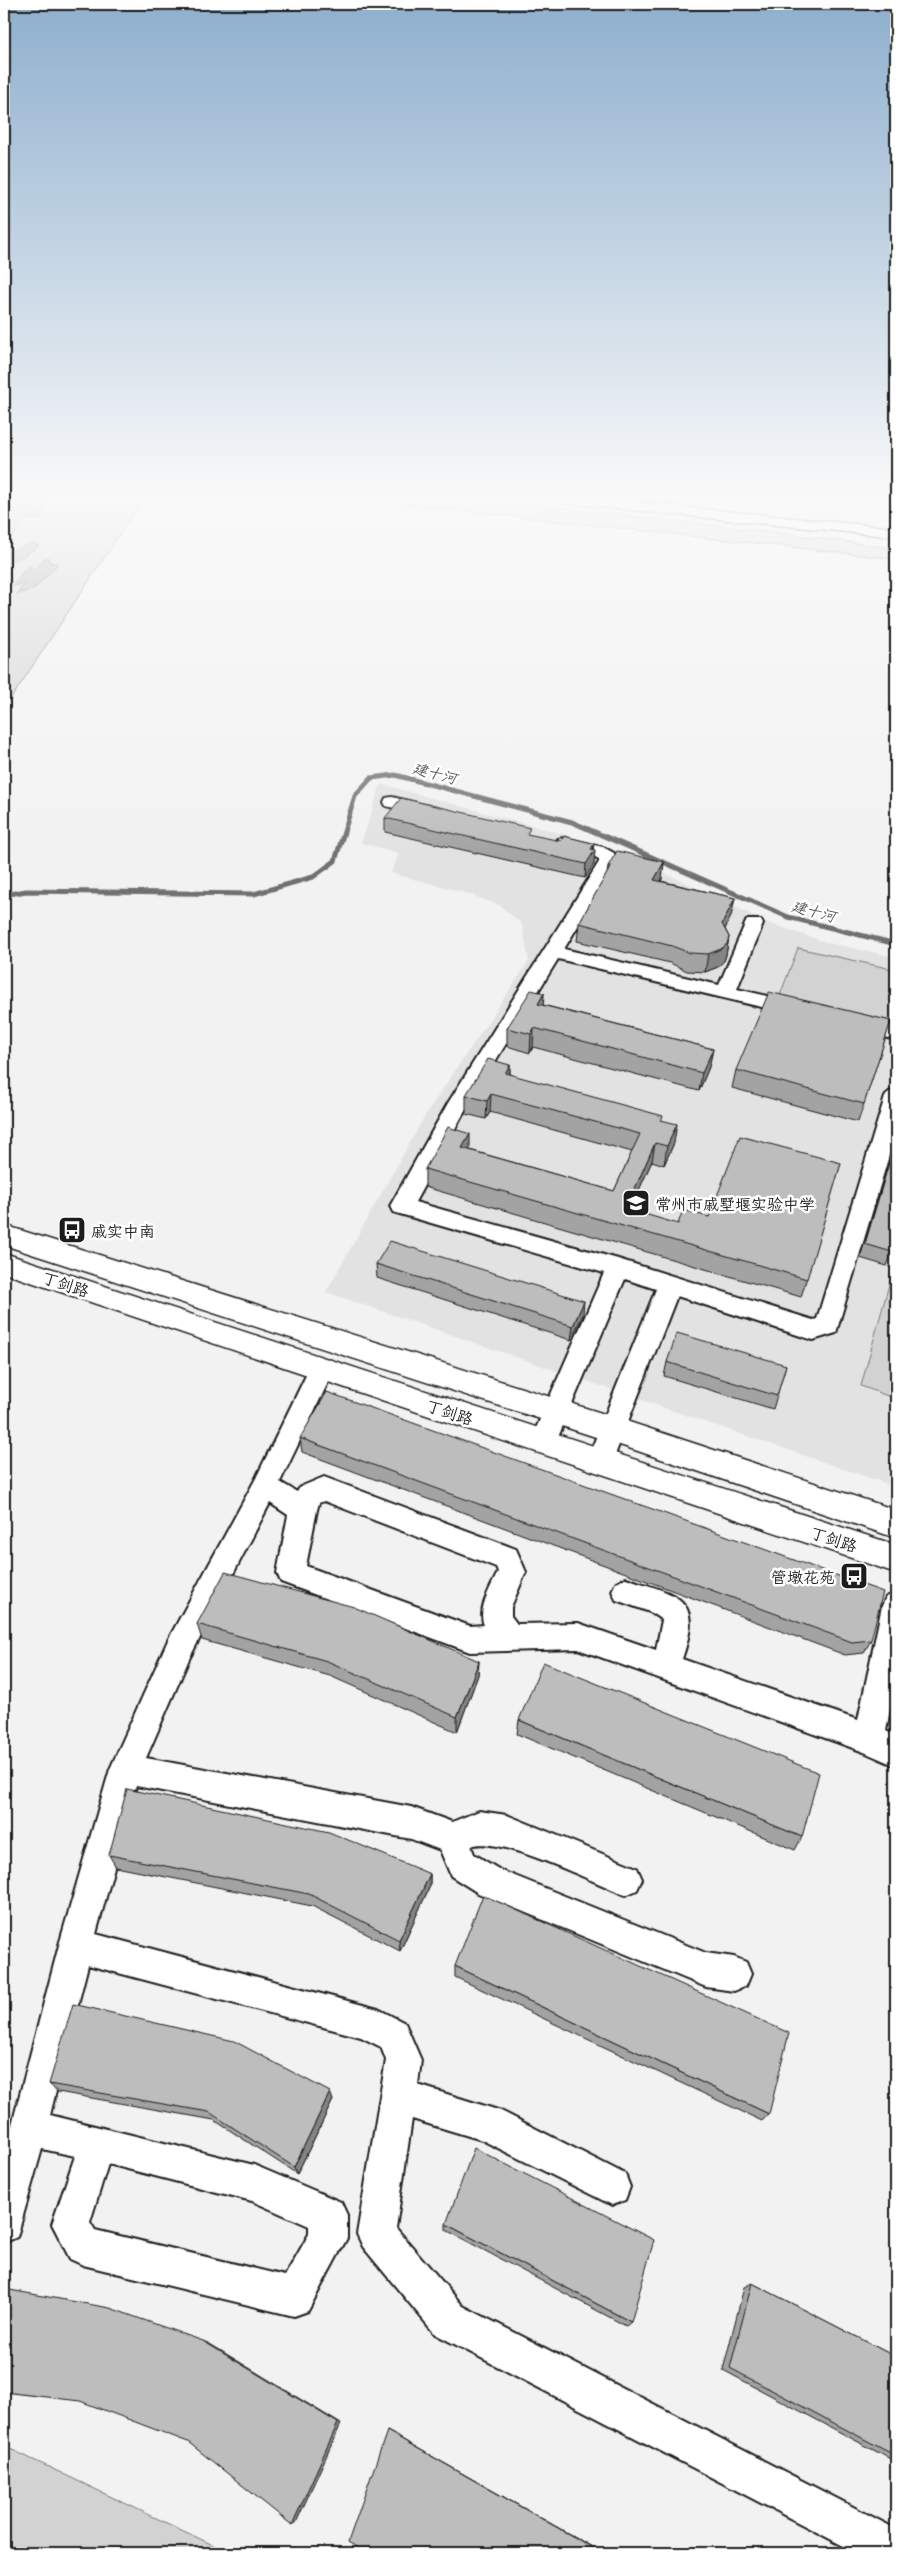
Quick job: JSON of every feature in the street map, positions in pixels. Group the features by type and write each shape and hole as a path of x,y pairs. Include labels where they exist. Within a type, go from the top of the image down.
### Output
{"main road":[{"name":"丁剑路","path":"4,1235 612,1429 896,1524"},
{"name":"丁剑路","path":"4,1263 896,1559"}],"lane":[{"path":"392,802 448,816"},
{"path":"550,840 597,851 608,857 608,862 456,1108 400,1206 618,1268 814,1330 827,1326 896,1097"},
{"path":"726,993 754,924"},
{"path":"554,952 811,1013"},
{"path":"840,1020 896,1033"},
{"path":"543,1442 618,1268"},
{"path":"600,1460 670,1284"},
{"path":"4,2224 76,1945 125,1769 178,1650 265,1486 322,1368"},
{"path":"265,1486 304,1510"},
{"path":"510,1638 496,1620 497,1607 512,1572 506,1558 324,1489 309,1495 291,1573 470,1640 578,1636 869,1739 896,1751"},
{"path":"626,1591 670,1606 677,1616 678,1629 664,1667"},
{"path":"869,1739 896,1606"},
{"path":"125,1769 411,1823 452,1838 479,1827 506,1831 626,1879"},
{"path":"452,1838 462,1865 489,1882 706,1970 734,1974"},
{"path":"76,1945 366,2021 393,2035 404,2060 376,2234 449,2320 896,2551"},
{"path":"398,2097 488,2124 612,2187"},
{"path":"28,2128 97,2143 254,2183 328,2215 328,2238 294,2297 83,2246 71,2224 97,2143"}],"shaded area":[{"path":"4,618 64,618 4,709"},
{"name":"常州市戚墅堰实验中学","path":"381,784 577,838 683,881 766,922 828,943 896,957 896,1487 326,1292 426,1114 529,961 522,924 499,905 463,892 391,873 399,853 361,843"},
{"path":"798,948 896,970 896,1022 780,995"},
{"path":"896,1259 896,1399 861,1386"},
{"path":"4,2446 230,2553 4,2553"}],"building":[{"path":"401,798 530,828 527,834 561,841 564,836 592,843 594,844 591,849 595,850 586,864 385,818"},
{"path":"617,851 664,862 654,880 735,898 722,924 729,937 727,944 721,949 708,954 690,953 672,946 579,923 611,866 608,866"},
{"path":"531,990 544,993 538,1004 713,1049 702,1073 534,1028 531,1034 507,1028"},
{"path":"769,992 891,1021 864,1104 736,1070"},
{"path":"488,1059 510,1065 505,1073 663,1116 661,1120 677,1124 667,1146 655,1143 632,1195 644,1198 638,1212 678,1224 683,1210 709,1217 740,1136 841,1163 807,1279 425,1169 448,1127 470,1134 462,1148 614,1191 640,1134 491,1094 487,1101 466,1095"},
{"path":"889,1163 896,1164 896,1236 892,1252 865,1244"},
{"path":"390,1241 584,1301 573,1326 376,1264"},
{"path":"677,1333 786,1365 777,1396 667,1362"},
{"path":"327,1392 883,1592 871,1640 852,1642 300,1438"},
{"path":"225,1572 354,1607 479,1661 457,1717 327,1661 197,1624"},
{"path":"543,1662 819,1773 802,1837 519,1720"},
{"path":"127,1789 329,1832 430,1874 399,1940 309,1894 109,1855"},
{"path":"483,1895 789,2033 769,2114 455,1966"},
{"path":"73,2004 234,2041 330,2092 294,2167 209,2112 49,2084"},
{"path":"474,2148 654,2240 631,2322 446,2224"},
{"path":"752,2283 896,2357 896,2456 730,2368"},
{"path":"4,2289 110,2308 203,2341 338,2423 292,2525 188,2442 80,2401 4,2392"},
{"path":"387,2431 602,2553 367,2553 348,2542"}],"waterway":[{"name":"建十河","path":"4,895 26,891 254,894 313,877 335,861 355,796 371,778 395,775 572,822 788,917 896,944"}],"place":[{"name":"常州市戚墅堰实验中学","path":"636,1203"},
{"name":"戚实中南","path":"72,1230"},
{"name":"管墩花苑","path":"854,1576"}]}
